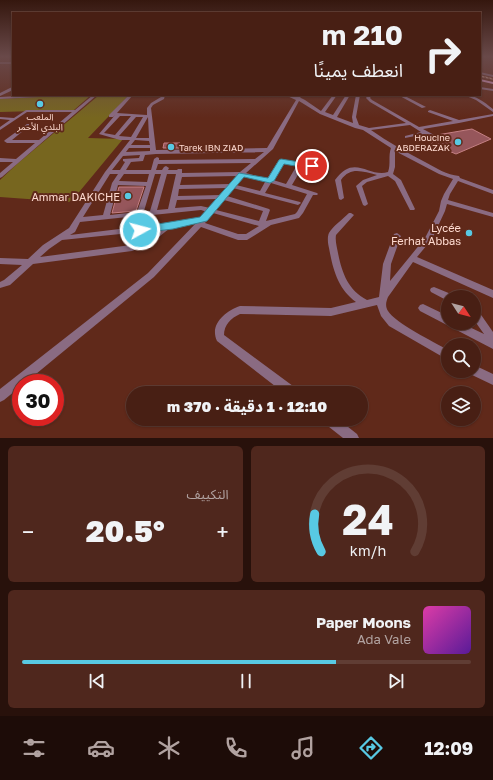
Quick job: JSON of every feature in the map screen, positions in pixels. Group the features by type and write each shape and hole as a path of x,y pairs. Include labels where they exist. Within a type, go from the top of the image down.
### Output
{"main road":[{"path":"481,80 493,83"}],"street":[{"path":"481,88 493,90"},
{"path":"0,97 12,89"},
{"path":"0,97 22,96"},
{"path":"0,176 95,96"},
{"path":"130,96 101,133 116,137 151,140"},
{"path":"140,230 140,214 156,162 156,153 152,147 151,140 148,116 149,107 163,98 164,96"},
{"path":"322,113 334,96"},
{"path":"334,117 347,96"},
{"path":"357,126 354,117 358,96"},
{"path":"369,96 369,100 434,137"},
{"path":"402,96 433,110 430,111 459,122"},
{"path":"468,96 478,100 493,110"},
{"path":"0,396 151,275 166,261 242,174 269,150 300,99 322,113 367,129 456,178"},
{"path":"0,130 26,111 76,111"},
{"path":"60,117 66,111"},
{"path":"116,114 148,116"},
{"path":"116,137 135,115"},
{"path":"419,128 493,115"},
{"path":"0,284 7,283 30,261 72,230 108,172 148,116"},
{"path":"0,118 15,119"},
{"path":"367,129 410,124"},
{"path":"28,125 5,143 39,142"},
{"path":"367,129 394,148 437,171 493,191"},
{"path":"407,137 426,132"},
{"path":"127,146 152,147"},
{"path":"365,204 359,189 360,184 366,180 387,175 393,170 392,152 394,148"},
{"path":"121,154 269,150"},
{"path":"171,211 183,152"},
{"path":"153,213 170,153"},
{"path":"117,160 142,160 143,154"},
{"path":"0,160 17,161"},
{"path":"106,217 116,182 128,160"},
{"path":"156,162 181,163 256,161"},
{"path":"262,193 281,161 312,166"},
{"path":"199,174 200,162"},
{"path":"288,186 302,164"},
{"path":"341,198 338,180 347,170 354,169 387,175 398,180 412,210"},
{"path":"62,238 73,238 201,222 241,237 250,236 263,225 278,220 292,218 299,214 313,194 242,174 108,172"},
{"path":"284,386 220,338 218,333 221,326 233,312 237,310 332,312 366,304 383,298 428,239 442,211 444,201 456,178"},
{"path":"116,182 149,184"},
{"path":"176,187 232,186 298,203"},
{"path":"173,198 222,197 267,209 263,225"},
{"path":"444,201 493,215"},
{"path":"78,220 197,208 211,210 263,225"},
{"path":"351,215 332,234 334,256 340,278 344,285 353,296 366,304"},
{"path":"0,260 30,261 132,248 147,242 168,226"},
{"path":"397,236 387,264 382,310 392,323 441,351"},
{"path":"412,258 493,294"},
{"path":"434,290 441,294"},
{"path":"423,308 441,317"},
{"path":"481,322 493,340"},
{"path":"466,330 493,344"},
{"path":"481,374 493,380"},
{"path":"337,426 353,438"}],"shaded area":[{"name":"الملعب البلدي الأحمر","path":"90,96 74,110 0,112 0,99"},
{"path":"98,96 128,96 88,138 123,139 75,197 69,202 0,197 0,180"}],"building":[{"name":"Houcine ABDERAZAK","path":"472,129 491,139 456,154 444,149 440,151 431,148 434,146 431,145 434,140 437,139 437,135"},
{"path":"164,143 180,143 179,148 163,148"},
{"name":"Ammar DAKICHE","path":"119,187 144,187 136,211 112,213"}],"railway":[{"path":"486,77 493,79"}],"place":[{"name":"الملعب البلدي الأحمر","path":"40,104"},
{"name":"Houcine ABDERAZAK","path":"458,142"},
{"name":"Tarek IBN ZIAD","path":"171,147"},
{"name":"Ammar DAKICHE","path":"128,196"},
{"name":"Lycée Ferhat Abbas","path":"469,233"}],"route":[{"path":"140,230 173,226 203,219 242,174 270,181 281,161 312,166"}]}
